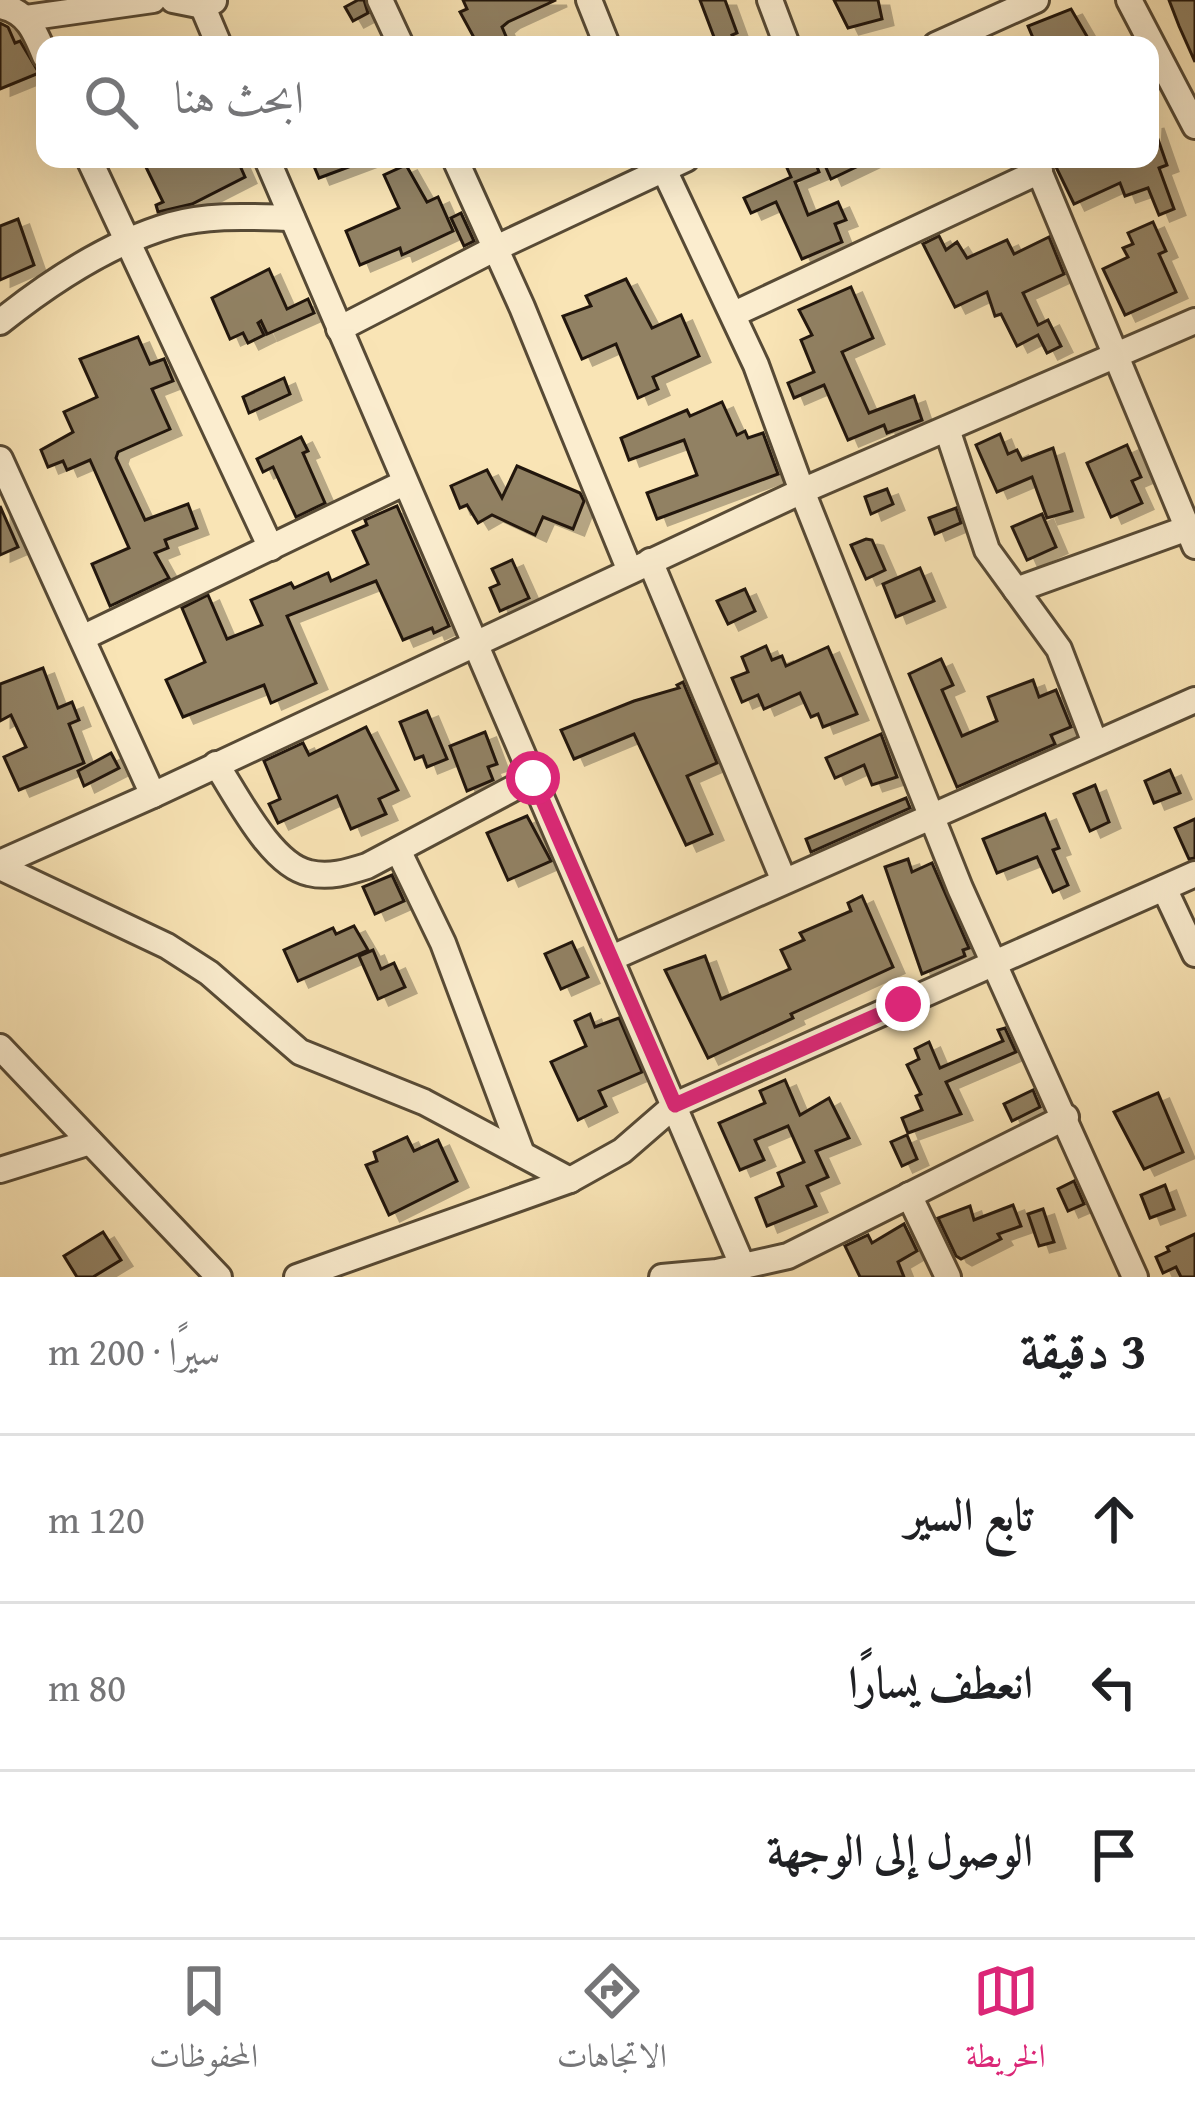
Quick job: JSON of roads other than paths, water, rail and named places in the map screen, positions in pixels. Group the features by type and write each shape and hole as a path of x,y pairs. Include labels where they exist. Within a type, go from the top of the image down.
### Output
{"street":[{"path":"26,19 153,0"},
{"path":"173,0 206,2 216,36"},
{"path":"380,0 397,36"},
{"path":"589,0 603,36"},
{"path":"770,0 784,36"},
{"path":"977,36 1036,0"},
{"path":"1129,0 1148,36"},
{"path":"0,6 17,9 36,38"},
{"path":"1159,57 1195,126"},
{"path":"93,168 271,548"},
{"path":"271,168 472,644 614,957 743,1267"},
{"path":"458,168 784,881"},
{"path":"339,328 657,168"},
{"path":"672,168 992,965 1066,1117 1135,1277"},
{"path":"734,314 1031,168"},
{"path":"1016,590 1191,537 1038,168"},
{"path":"0,322 50,282 171,225 206,219 292,218"},
{"path":"0,865 802,491 1195,321"},
{"path":"947,429 987,550 1059,649 1096,743"},
{"path":"0,459 153,795"},
{"path":"82,638 404,483"},
{"path":"614,957 1195,700"},
{"path":"217,764 277,854 306,873 337,874 367,866 533,778"},
{"path":"398,850 443,943 522,1154"},
{"path":"0,865 195,964 300,1052 424,1102 570,1180"},
{"path":"297,1277 570,1180 622,1151 675,1105 1195,874"},
{"path":"1164,888 1195,954"},
{"path":"0,1047 220,1277"},
{"path":"662,1277 743,1267 793,1267 909,1195 1066,1117"},
{"path":"0,1170 90,1142"},
{"path":"909,1195 948,1277"}]}
